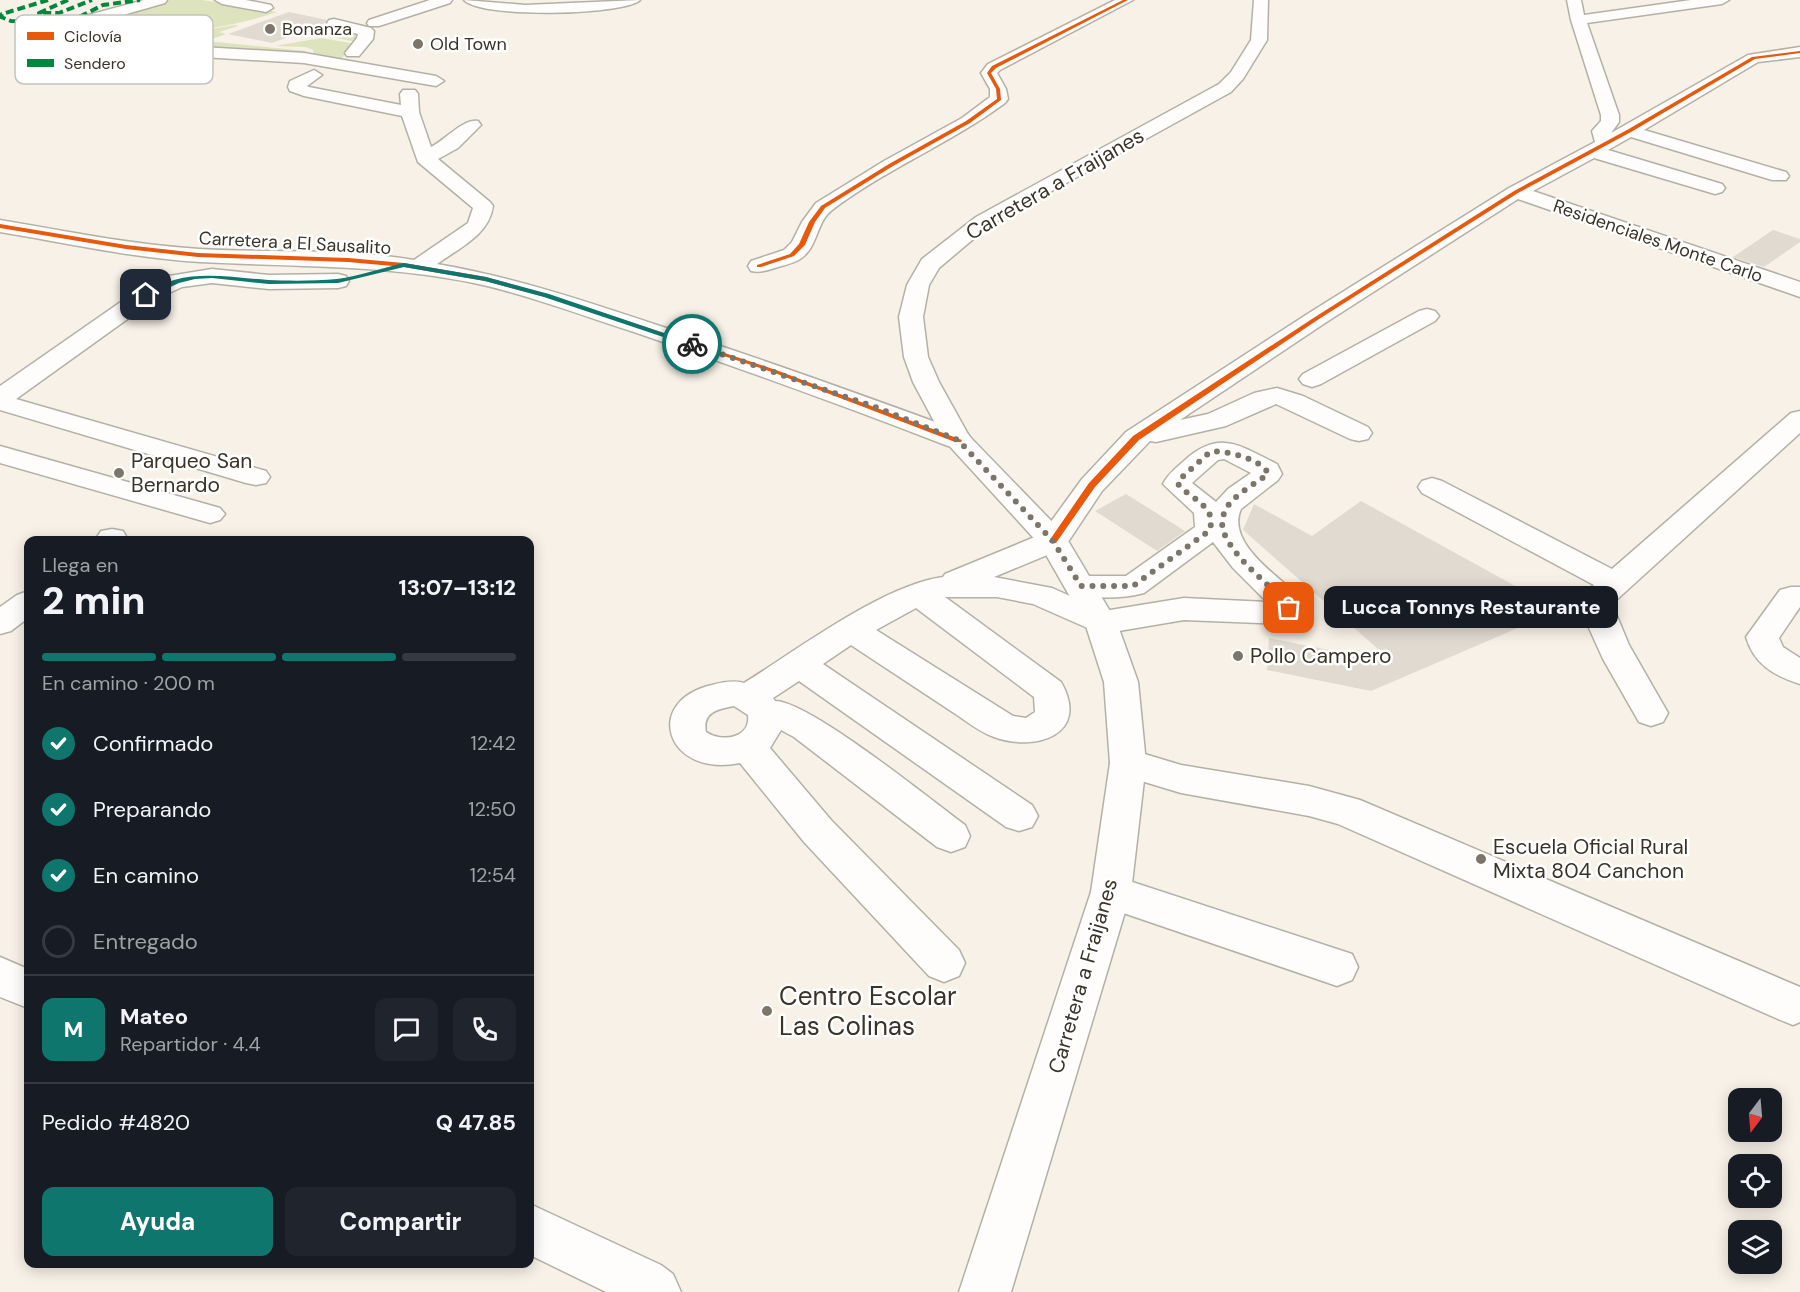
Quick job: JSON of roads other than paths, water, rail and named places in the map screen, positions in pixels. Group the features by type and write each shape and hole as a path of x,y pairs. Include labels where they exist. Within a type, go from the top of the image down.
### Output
{"street":[{"path":"104,15 160,0"},
{"path":"222,0 266,8"},
{"path":"374,23 445,0"},
{"path":"471,0 476,4 540,9 633,0"},
{"path":"759,266 792,255 802,246 812,222 823,207 891,165 968,122 999,99 998,89 989,73 994,67 1126,0"},
{"name":"Carretera a Fraijanes","path":"985,1292 1111,892 1128,763 1121,682 1101,623 1053,541 958,440 926,382 916,357 911,317 918,285 930,264 983,221 1225,88 1237,75 1259,40 1261,0"},
{"path":"1574,0 1578,20 1611,115 1610,122 1601,131 1598,147"},
{"path":"1578,20 1722,0"},
{"path":"334,23 366,31 367,36 362,44 343,63"},
{"path":"754,719 799,664 851,630 929,590 1053,541 1092,485 1136,438 1334,326 1516,192 1629,131 1755,58 1800,52"},
{"path":"213,53 343,63 442,78 410,103 296,87 314,75 343,63 364,54 376,53"},
{"path":"314,75 335,79"},
{"path":"0,400 146,295 177,281 212,276 269,282 338,281 411,266 475,227 482,218 483,206 425,158 410,103 388,90"},
{"path":"425,158 451,144 472,125"},
{"path":"1629,131 1779,176"},
{"path":"1598,147 1715,188"},
{"name":"Residenciales Monte Carlo","path":"1516,192 1800,290"},
{"name":"Carretera a El Sausalito","path":"0,226 126,247 198,255 348,260 411,266 486,279 547,296 784,375 958,440"},
{"path":"1312,379 1427,316"},
{"path":"1334,326 1375,346"},
{"path":"1136,438 1217,420 1263,398 1277,396 1294,401 1359,434"},
{"path":"0,400 256,477"},
{"path":"1594,599 1800,419"},
{"path":"929,590 997,586 1041,595 1101,623 1184,609 1283,613 1289,608 1287,603 1242,558 1224,535 1222,525 1224,513 1230,503 1268,474 1264,466 1228,451 1210,452 1179,480 1178,484 1180,488 1207,508 1212,516 1209,531 1133,586 1081,586"},
{"path":"0,454 210,514"},
{"path":"1432,487 1594,599 1600,620 1651,713"},
{"path":"1162,566 1213,610"},
{"path":"851,630 1003,727 1026,733 1041,726 1052,717 1053,704 1049,691 929,590"},
{"path":"1800,597 1791,597 1762,638 1765,649 1777,661 1800,672"},
{"path":"0,623 24,605"},
{"path":"799,664 1019,816"},
{"path":"754,719 780,714 807,728 951,836"},
{"path":"754,719 773,780 805,819 944,963"},
{"path":"1128,763 1181,779 1309,801 1347,811 1793,1005"},
{"path":"1111,892 1337,967"},
{"path":"0,976 24,987"},
{"path":"534,1231 643,1283 656,1292"}],"place":[{"name":"Bonanza","path":"270,29"},
{"name":"Old Town","path":"418,44"},
{"name":"Parqueo San Bernardo","path":"119,473"},
{"name":"Lucca Tonnys Restaurante","path":"1289,608"},
{"name":"Pollo Campero","path":"1238,656"},
{"name":"Escuela Oficial Rural Mixta 804 Canchon","path":"1481,859"},
{"name":"Centro Escolar Las Colinas","path":"767,1011"}]}
